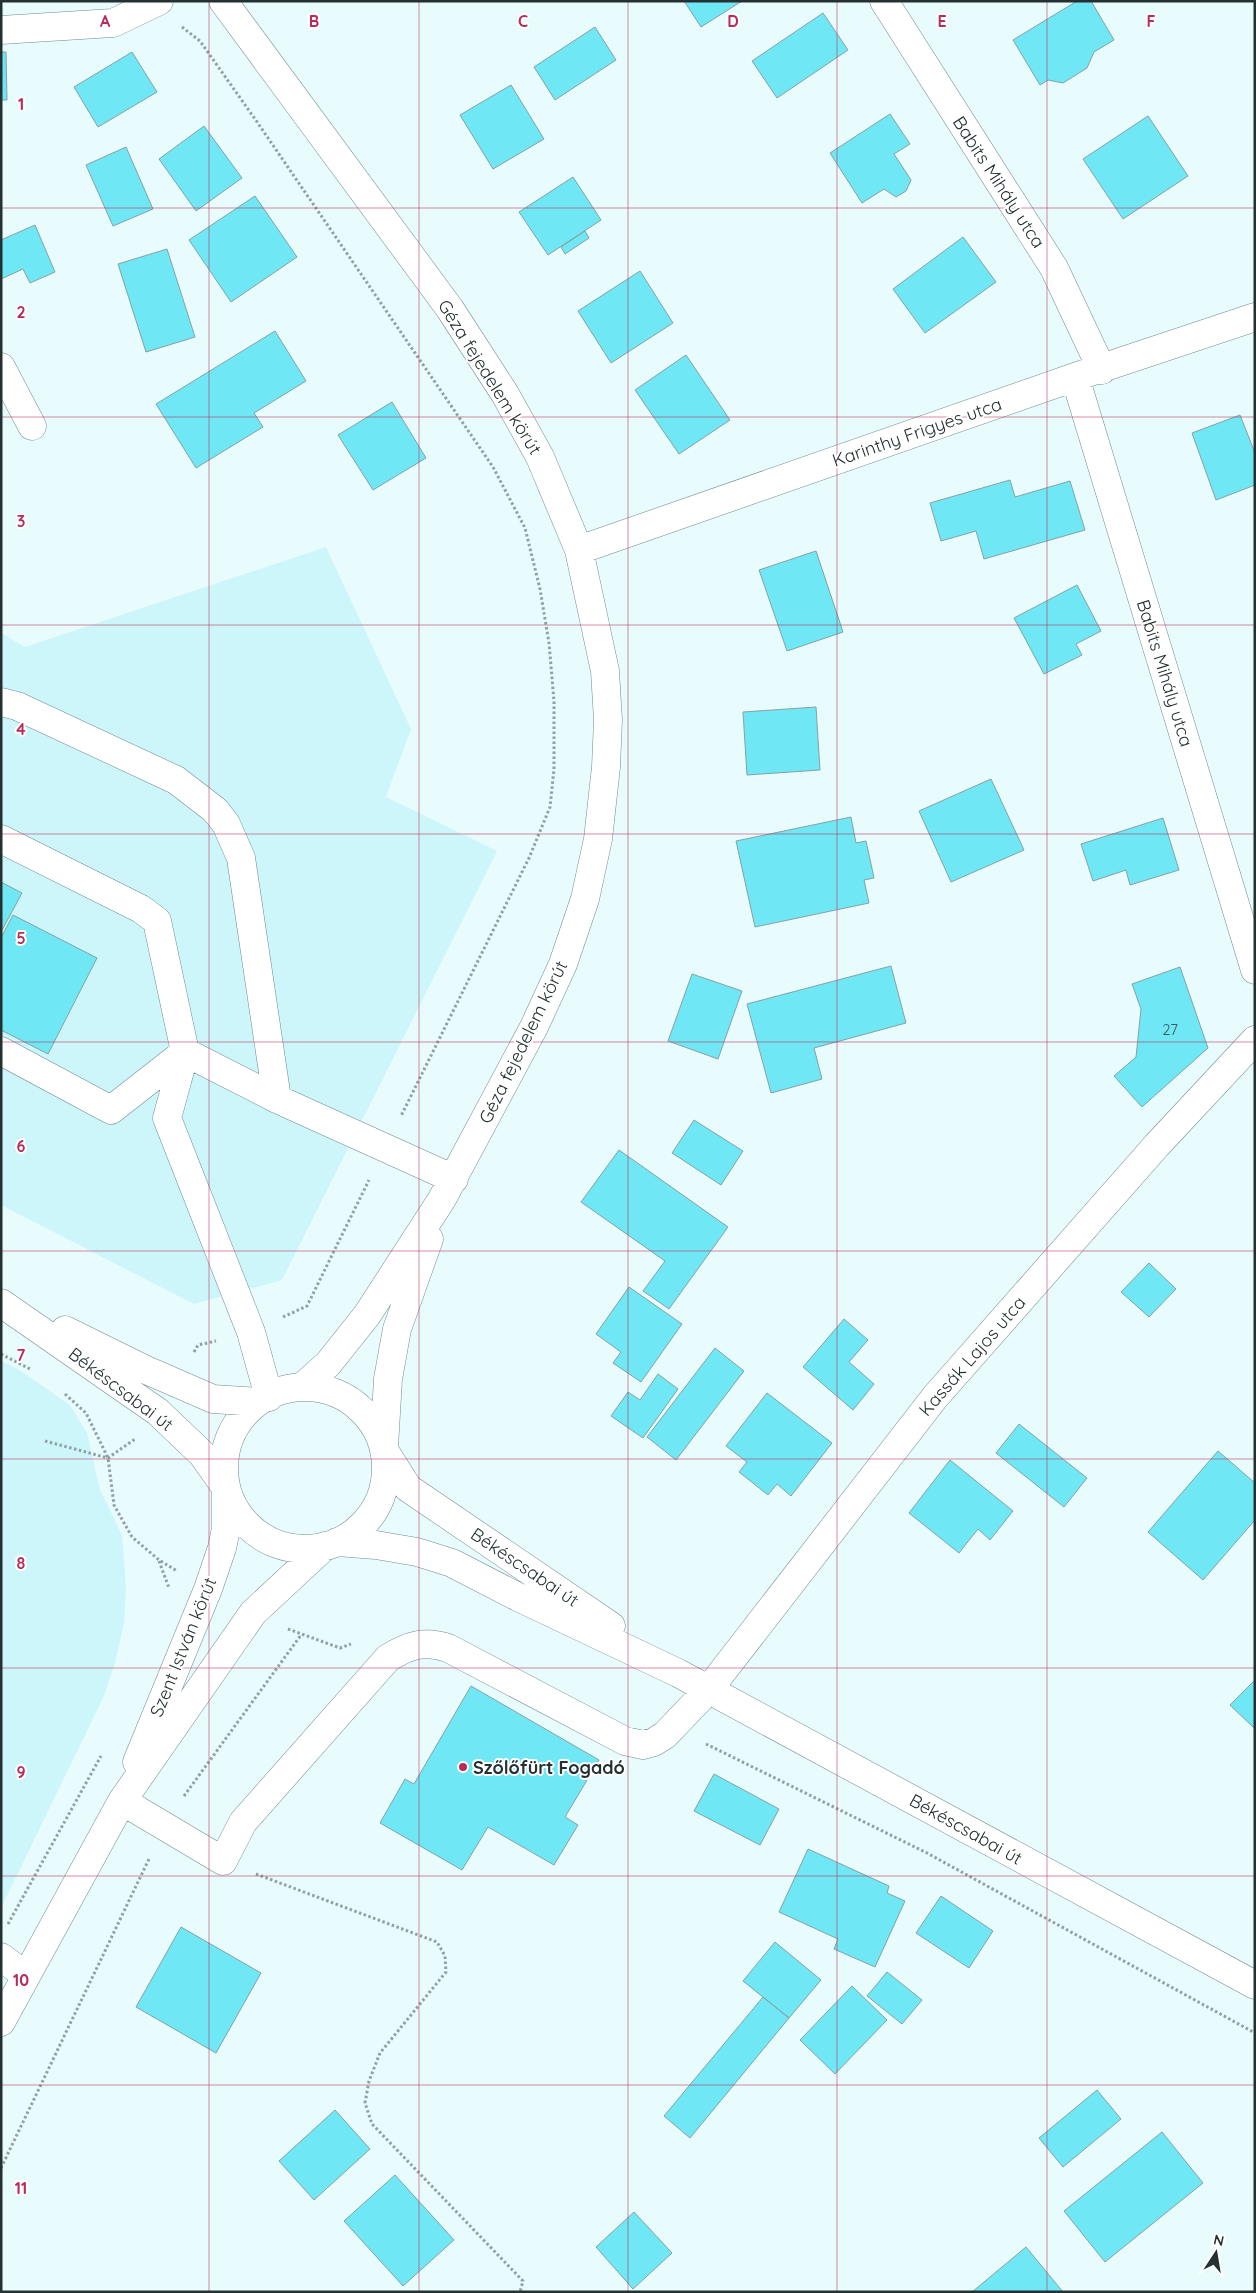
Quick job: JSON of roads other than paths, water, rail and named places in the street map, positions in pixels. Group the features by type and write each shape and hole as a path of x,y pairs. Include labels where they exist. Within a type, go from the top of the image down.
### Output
{"street":[{"name":"Géza fejedelem körút","path":"223,1 450,309 505,394 540,457 579,550 605,671 608,720 606,767 598,839 585,899 562,964 534,1027 448,1189 367,1315 328,1364 302,1387"},
{"name":"Babits Mihály utca","path":"884,1 1054,268 1102,370"},
{"path":"1,30 113,23 156,3"},
{"name":"Karinthy Frigyes utca","path":"579,550 1075,377 1102,370 1255,317"},
{"path":"1,367 32,426"},
{"name":"Babits Mihály utca","path":"1075,377 1254,965"},
{"path":"1,702 17,706 176,780 215,810 226,824 241,858 276,1099"},
{"path":"1,839 141,909 157,921 185,1052 167,1118 251,1332 263,1400"},
{"name":"Kassák Lajos utca","path":"122,1801 164,1828 223,1861 243,1822 388,1658 413,1645 427,1643 438,1645 625,1741 643,1745 654,1742 709,1689 934,1397 1157,1145 1255,1040"},
{"path":"1,1051 111,1110 185,1052"},
{"path":"185,1052 276,1099 385,1148 448,1189"},
{"name":"Géza fejedelem körút","path":"384,1450 388,1379 397,1329 448,1189"},
{"name":"Békéscsabai út","path":"1,1301 158,1412 202,1454 226,1489 242,1519 262,1536 286,1547 312,1548 331,1544 376,1545 417,1552 452,1563 709,1689 1255,1985"},
{"name":"Békéscsabai út","path":"1,1301 213,1399 263,1400"},
{"name":"Békéscsabai út","path":"226,1489 224,1467 228,1442 240,1420 263,1400 280,1391 302,1387 327,1390 350,1401 368,1418 384,1450 408,1488 678,1673"},
{"name":"Békéscsabai út","path":"331,1544 357,1529 374,1510 381,1493 385,1474 384,1450"},
{"name":"Szent István körút","path":"122,1801 160,1702 208,1589 222,1548 226,1529 226,1489"},
{"name":"Szent István körút","path":"1,2022 122,1801 253,1612 331,1544"},
{"path":"1,1957 25,1976"}],"place":[{"name":"Szőlőfürt Fogadó","path":"463,1767"}]}
